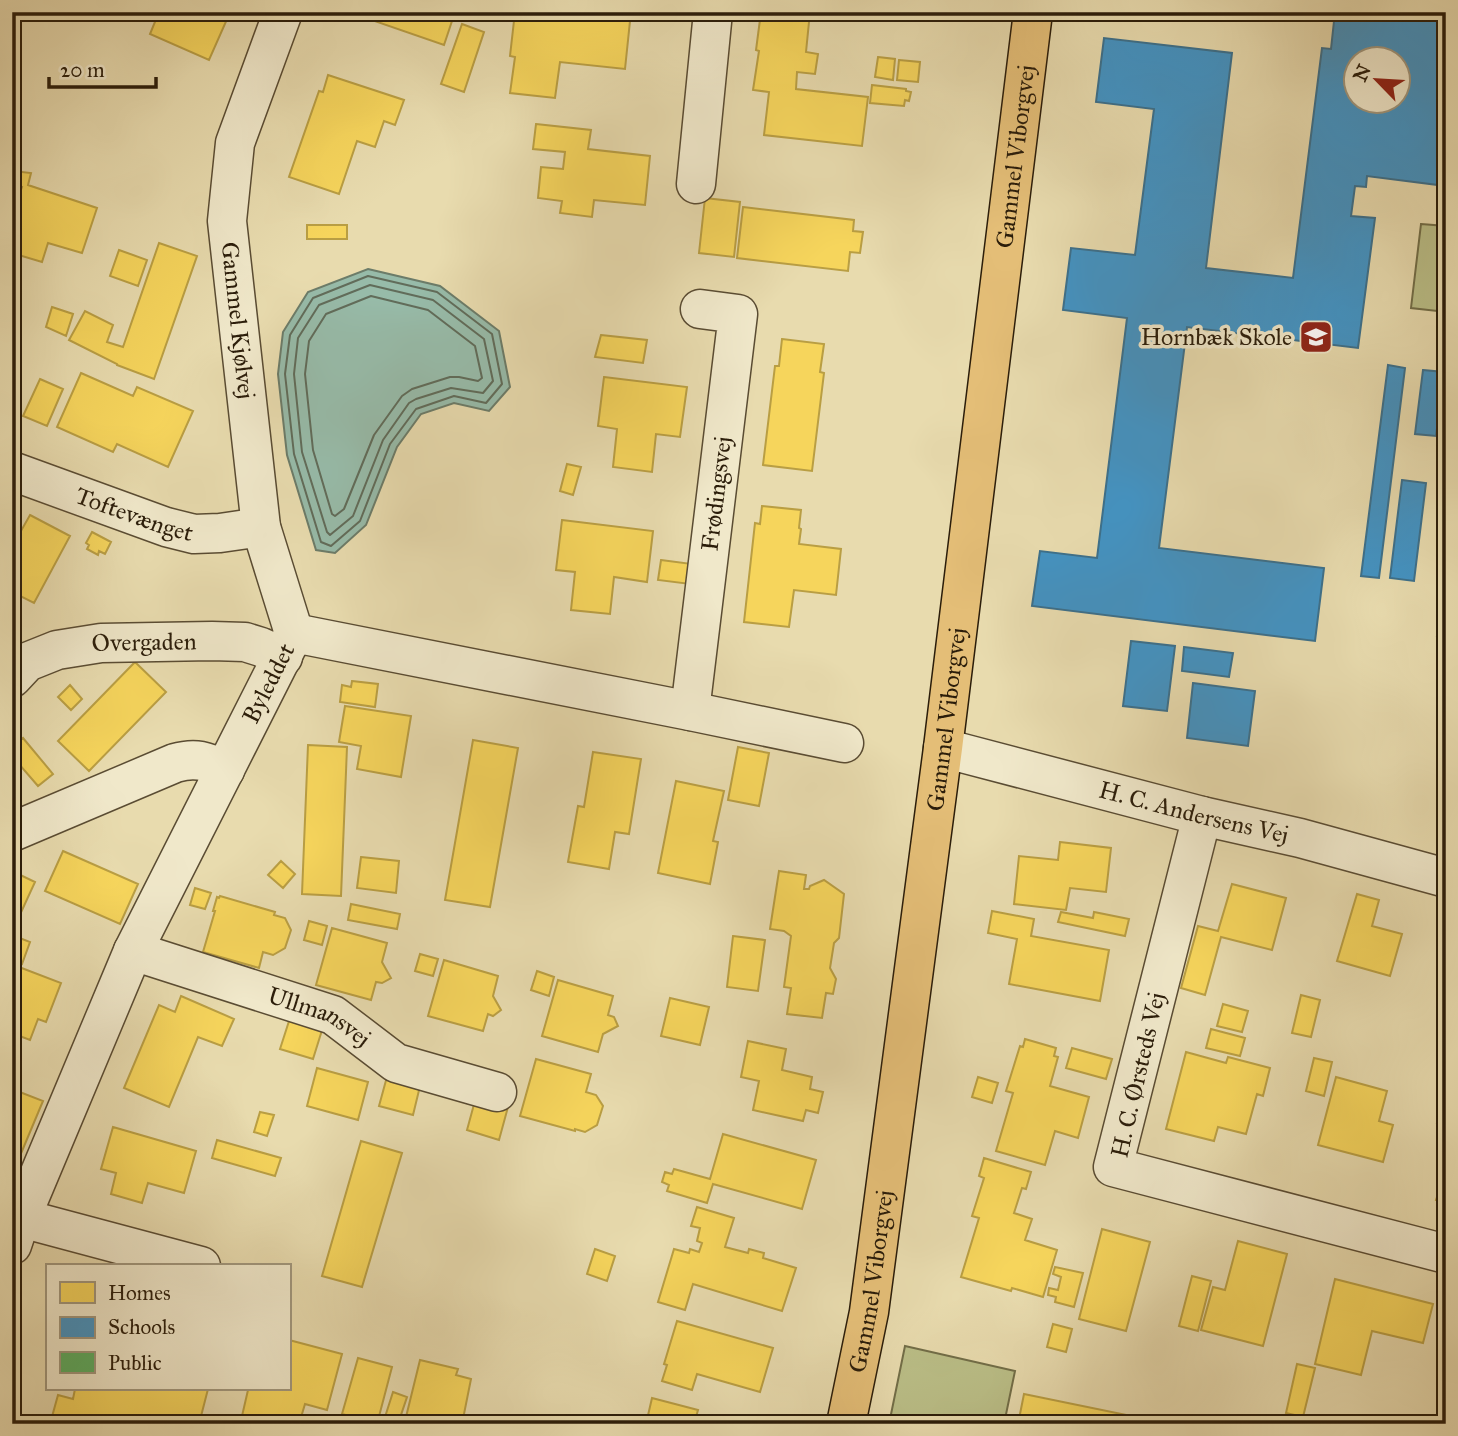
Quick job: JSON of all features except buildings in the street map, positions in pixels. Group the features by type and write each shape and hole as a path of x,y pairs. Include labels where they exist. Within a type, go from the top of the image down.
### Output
{"main road":[{"name":"Gammel Viborgvej","path":"846,1424 869,1312 943,748 1033,12"}],"street":[{"name":"Gammel Kjølvej","path":"283,12 235,143 227,221 261,527 288,645"},
{"path":"696,184 713,12"},
{"name":"Frødingsvej","path":"690,711 738,314 700,309"},
{"name":"Toftevænget","path":"12,471 166,527 194,534 261,527"},
{"name":"Overgaden","path":"12,678 27,662 57,650 101,643 212,641 245,642 261,647 288,645"},
{"name":"Byleddet","path":"17,1231 133,951 288,645 690,711 844,743"},
{"name":"H. C. Andersens Vej","path":"943,748 1202,816 1300,838 1446,878"},
{"path":"12,832 175,763 187,760 206,761 225,770"},
{"name":"H. C. Ørsteds Vej","path":"1202,816 1113,1167 1446,1254"},
{"name":"Ullmansvej","path":"133,951 333,1015 396,1063 497,1093"},
{"path":"17,1231 190,1264"}],"green space":[{"path":"1421,224 1446,226 1446,312 1411,308"},
{"path":"905,1346 1015,1371 1004,1424 889,1424"}],"water":[{"path":"368,269 440,286 499,331 510,387 489,411 454,403 421,414 397,447 366,525 335,553 316,550 287,455 278,374 283,332 308,292"}],"place":[{"name":"Hornbæk Skole","path":"1316,337"}]}
